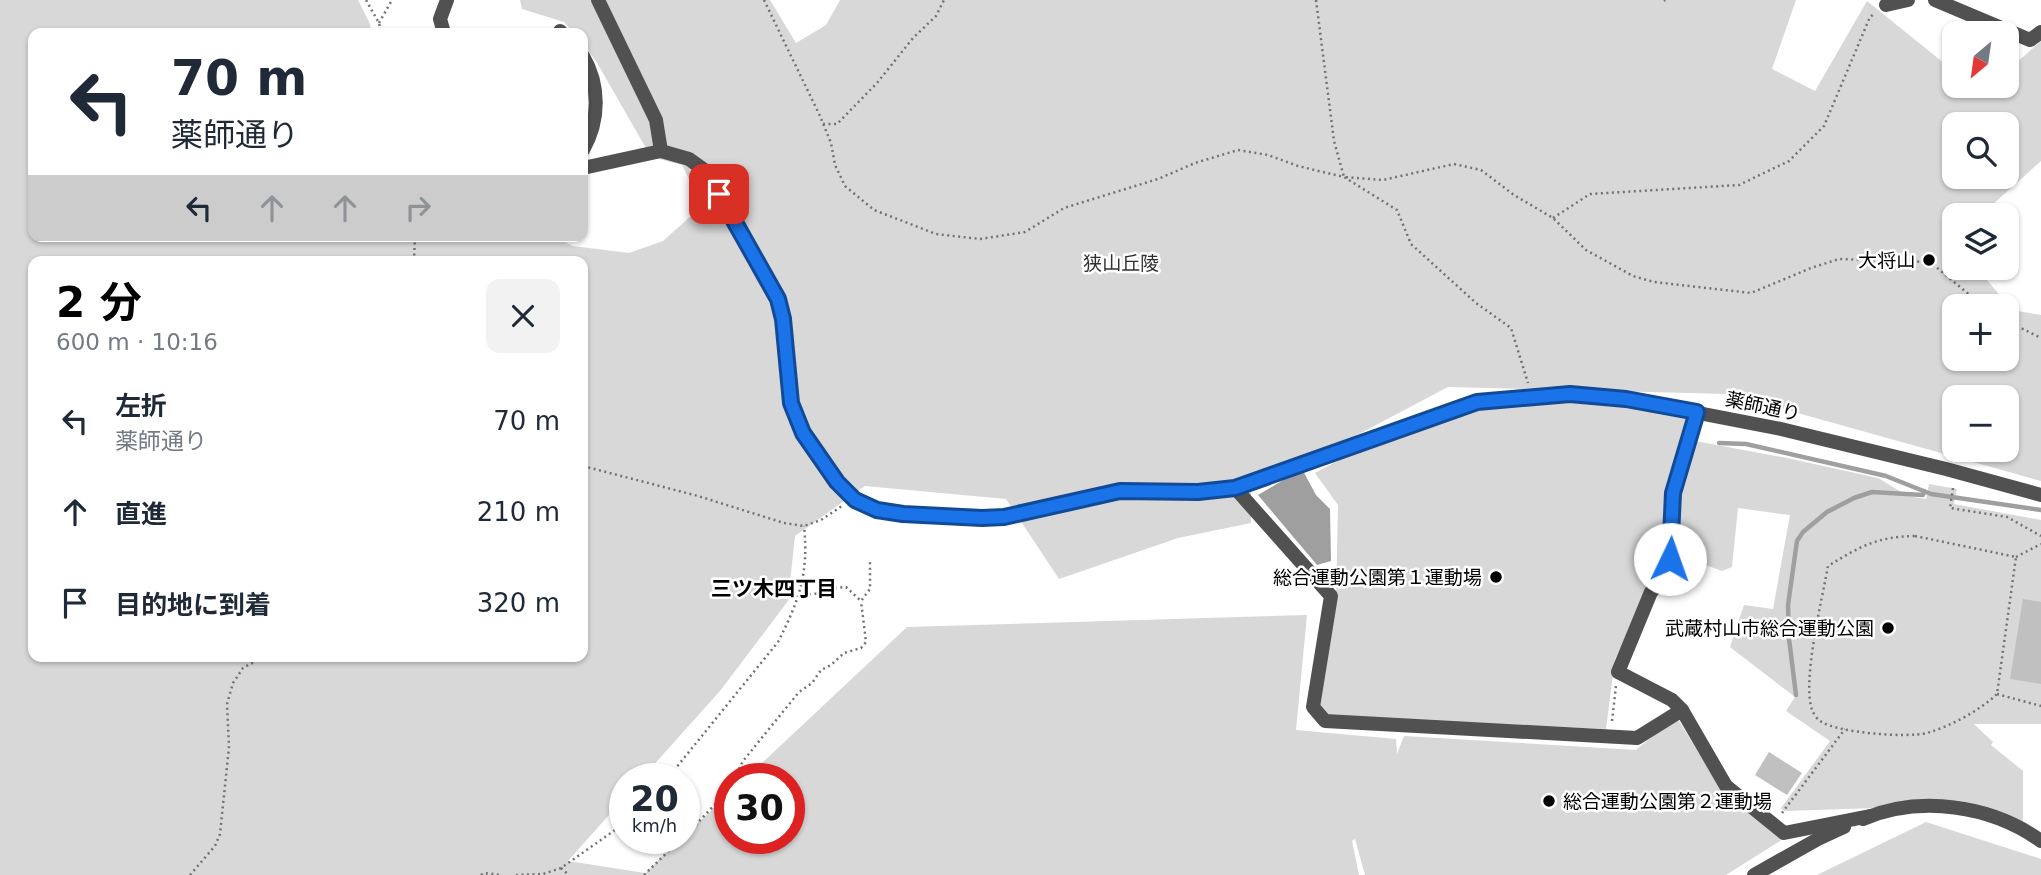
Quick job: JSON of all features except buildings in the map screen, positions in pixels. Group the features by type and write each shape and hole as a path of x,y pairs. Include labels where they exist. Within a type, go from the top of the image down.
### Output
{"street":[{"path":"443,28 440,19 447,0"},
{"path":"597,0 656,120 661,151"},
{"path":"1886,5 1908,0"},
{"path":"1935,0 2030,40 2041,32"},
{"path":"588,66 596,90 594,124 588,138"},
{"path":"588,167 661,151 689,159 707,172 778,299 783,319 791,403 803,433 837,482 855,500"},
{"name":"薬師通り","path":"855,500 877,510 903,514 982,518 1004,517 1120,491 1198,492 1235,488 1477,402 1570,394 1626,399 1781,429 2041,495"},
{"path":"1697,412 1673,493 1670,559 1662,581 1651,592 1618,672 1672,699 1682,710 1726,786 1784,833 1908,806 1956,807 2013,824 2041,841"},
{"path":"1235,488 1331,596 1313,707 1325,721 1637,738 1682,710"},
{"path":"1755,875 1818,839 1870,816"}],"path":[{"path":"366,0 380,28"},
{"path":"379,23 392,0"},
{"path":"764,0 823,124 831,143 835,165 845,187 874,209 936,233 980,239 1025,232 1064,208 1158,179 1238,150 1268,155 1298,166 1344,177 1383,180 1454,164 1480,170 1514,195 1553,218 1586,250 1633,276 1654,282 1751,293 1839,259 1930,262 1969,294"},
{"path":"823,124 837,124 845,116 877,83 913,38 936,16 944,0"},
{"path":"1316,0 1334,141 1344,177 1397,210 1411,244 1476,303 1511,328 1532,396"},
{"path":"1553,218 1590,194 1739,185 1789,161 1824,126 1870,17 1886,5"},
{"path":"2019,327 2041,338"},
{"path":"588,467 698,496 784,523 804,526 855,500"},
{"path":"1953,488 1950,508 2007,517 2041,536"},
{"path":"680,763 778,642 799,595 807,554 804,526"},
{"path":"2016,557 1997,694 1966,715 1926,733 1900,736 1845,729 1823,724 1818,720 1811,703 1810,665 1828,566 1862,545 1891,537 1915,536 2016,557 2041,544"},
{"path":"861,601 870,589 870,562"},
{"path":"742,763 799,692 812,682 821,670 844,653 861,648 866,642 861,601 846,587 834,588 827,593 799,595"},
{"path":"190,875 215,846 220,834 223,782 229,747 226,712 230,693 243,668 254,662"},
{"path":"1612,722 1618,672"},
{"path":"1997,694 2041,706"},
{"path":"1773,826 1845,729"},
{"path":"700,820 714,805"},
{"path":"516,875 543,874 561,868 609,835"},
{"path":"644,875 666,854"},
{"path":"561,868 569,875"},
{"path":"481,875 502,875"}],"green space":[{"name":"狭山丘陵","path":"0,0 358,0 370,24 370,28 28,28 28,242 565,242 573,246 629,253 663,241 702,206 682,165 651,157 588,51 588,28 569,28 564,22 522,9 520,0 770,0 796,43 826,25 840,0 1796,0 1772,69 1815,91 1867,1 1942,62 1942,98 2020,98 2020,60 2041,41 2041,161 2019,181 2019,112 1942,112 1942,189 2010,189 1994,203 1942,203 1942,280 1987,280 1999,294 1942,294 1942,371 2019,371 2019,311 2041,315 2041,481 1973,462 2019,462 2019,385 1942,385 1942,453 1730,394 1448,387 1251,491 1251,523 1178,538 1059,579 1006,499 865,486 795,536 788,601 720,691 655,763 609,763 609,815 568,861 645,873 665,854 700,854 700,821 714,808 714,854 805,854 805,763 762,763 907,627 1307,615 1296,730 1396,739 1397,754 1404,736 1636,750 1676,716 1722,791 1783,839 1726,875 1365,875 1355,839 1352,841 1359,875 0,875"},
{"name":"総合運動公園第１運動場","path":"1561,395 1696,406 1666,557 1615,659 1606,729 1327,716 1318,705 1336,598 1338,505 1315,473 1388,434 1475,410"},
{"name":"武蔵村山市総合運動公園","path":"1695,441 1878,478 1908,496 1926,499 1929,484 1957,489 1954,504 2041,520 2041,724 1974,724 1993,742 1991,745 2023,771 2023,822 1956,800 1907,801 1878,808 1784,811 1781,808 1830,741 1786,711 1795,697 1730,647 1744,605 1773,609 1790,515 1738,508 1732,567 1722,571 1681,556 1680,494"},
{"path":"1926,822 2041,859 2041,875 1817,875"}],"shaded area":[{"path":"1302,469 1316,495 1330,509 1331,561 1317,565 1258,495"}],"waterway":[{"path":"1719,443 1746,444 1886,476 1931,494 2041,510"},
{"path":"1796,695 1788,605 1797,541 1803,532 1827,512 1854,498 1872,492 1923,495 1924,491"}],"place":[{"name":"大将山","path":"1929,260"},
{"name":"総合運動公園第１運動場","path":"1496,577"},
{"name":"武蔵村山市総合運動公園","path":"1888,628"},
{"name":"総合運動公園第２運動場","path":"1549,801"}],"district":[{"name":"三ツ木四丁目","path":"774,589"}],"route":[{"path":"719,194 778,299 783,319 791,403 803,433 837,482 855,500 877,510 903,514 1004,517 1120,491 1198,492 1235,488 1477,402 1570,394 1626,399 1697,412 1673,493 1670,559"}]}
